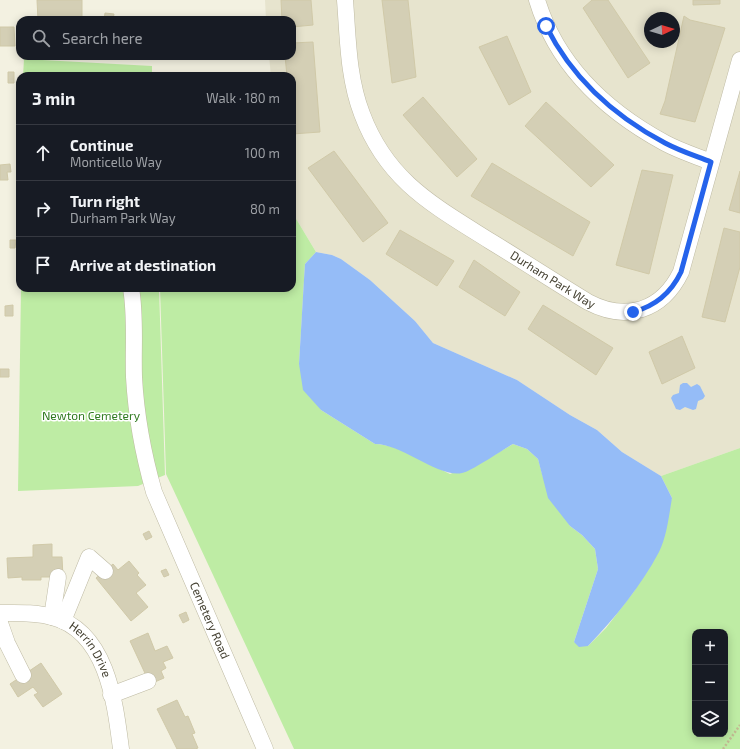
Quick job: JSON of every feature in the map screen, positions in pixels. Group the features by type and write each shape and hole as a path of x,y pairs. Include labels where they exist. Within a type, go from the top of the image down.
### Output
{"street":[{"name":"Durham Park Way","path":"345,0 351,66 357,98 367,128 398,175 428,202 597,307 615,312 641,310 658,302 672,289 681,272 740,60"},
{"path":"537,0 546,26 558,48 579,78 591,90 621,114 666,144 711,162"},
{"name":"Cemetery Road","path":"132,292 134,304 134,378 145,462 154,492 265,749"},
{"path":"58,619 89,557 105,571"},
{"path":"58,577 58,619"},
{"name":"Herrin Drive","path":"0,613 32,614 58,619 80,632 93,647 102,666 115,707 121,749"},
{"path":"0,623 7,643 23,676"},
{"path":"111,695 148,681"}],"path":[{"path":"723,749 740,725"}],"shaded area":[{"path":"265,0 740,0 740,448 661,476 622,452 597,430 570,415 517,380 433,343 415,321 370,280 341,259 332,255 316,252 296,219 296,72 271,72 269,60 296,60 296,16 266,16"}],"green space":[{"path":"24,60 152,66 152,72 23,72"},
{"path":"296,219 316,252 305,264 299,364 321,410 375,444 393,447 403,451 450,474 489,458 513,444 527,449 538,459 543,477 570,526 582,535 595,549 598,569 574,642 588,646 606,628 635,590 672,498 661,476 740,448 740,749 294,749 166,474 160,292 296,292"},
{"name":"Newton Cemetery","path":"21,292 159,292 165,475 138,486 18,491"}],"water":[{"path":"316,252 332,255 341,259 370,280 415,321 433,343 517,380 570,415 597,430 622,452 661,476 672,498 662,546 652,565 636,589 618,613 588,646 579,647 574,642 598,569 595,549 582,535 570,526 548,498 538,459 527,449 513,444 480,465 462,473 442,471 397,449 386,445 375,444 321,410 303,390 299,364 305,264"},
{"path":"687,383 691,387 697,384 700,386 705,396 703,399 698,401 696,409 693,410 685,407 680,410 676,409 671,398 673,395 679,393 680,385"}],"building":[{"path":"37,0 82,0 82,16 38,16"},
{"path":"281,0 311,0 313,25 296,27 296,16 282,16"},
{"path":"382,0 408,0 416,77 392,83"},
{"path":"592,0 608,0 650,63 628,78 583,8"},
{"path":"693,0 720,0 720,4 693,5"},
{"path":"105,13 114,14 114,16 105,16"},
{"path":"684,16 690,20 725,28 695,122 660,114 665,101 677,48 680,48 680,34"},
{"path":"0,27 14,27 15,46 0,46"},
{"path":"507,36 531,92 509,105 479,47"},
{"path":"313,42 320,132 296,134 296,72 287,72 285,60 296,60 296,43"},
{"path":"8,72 14,72 14,83 8,83"},
{"path":"423,97 477,159 457,177 403,115"},
{"path":"546,102 614,165 591,187 525,126"},
{"path":"334,151 388,223 363,242 308,168"},
{"path":"492,163 590,222 573,256 471,196"},
{"path":"10,164 11,172 7,172 8,180 0,180 0,165"},
{"path":"642,170 673,175 649,274 616,265"},
{"path":"740,171 740,213 729,210"},
{"path":"724,228 740,232 740,267 725,322 702,317"},
{"path":"400,230 454,261 437,286 386,254"},
{"path":"10,240 16,240 15,248 10,248"},
{"path":"474,260 520,292 505,316 459,287"},
{"path":"13,305 13,316 5,316 5,306"},
{"path":"543,305 613,348 596,375 528,329"},
{"path":"682,336 695,368 662,384 649,352"},
{"path":"0,369 9,369 9,377 0,377"},
{"path":"149,531 152,537 146,540 143,534"},
{"path":"52,544 52,557 62,557 63,577 41,577 41,580 22,580 22,577 8,578 7,558 33,557 33,545"},
{"path":"129,561 139,573 137,575 146,585 136,593 148,607 131,621 96,578 113,564 118,570"},
{"path":"166,569 169,575 164,577 161,571"},
{"path":"186,612 189,620 183,623 179,615"},
{"path":"148,633 155,651 167,646 173,658 163,662 166,668 161,671 164,678 150,684 130,641"},
{"path":"41,663 62,694 43,707 34,695 38,693 33,687 18,697 10,684"},
{"path":"177,700 185,717 188,716 195,733 192,734 198,748 177,749 157,709"}],"route":[{"path":"546,26 560,53 579,78 605,102 666,144 711,162 681,272 677,281 672,289 658,302 633,312"}]}
